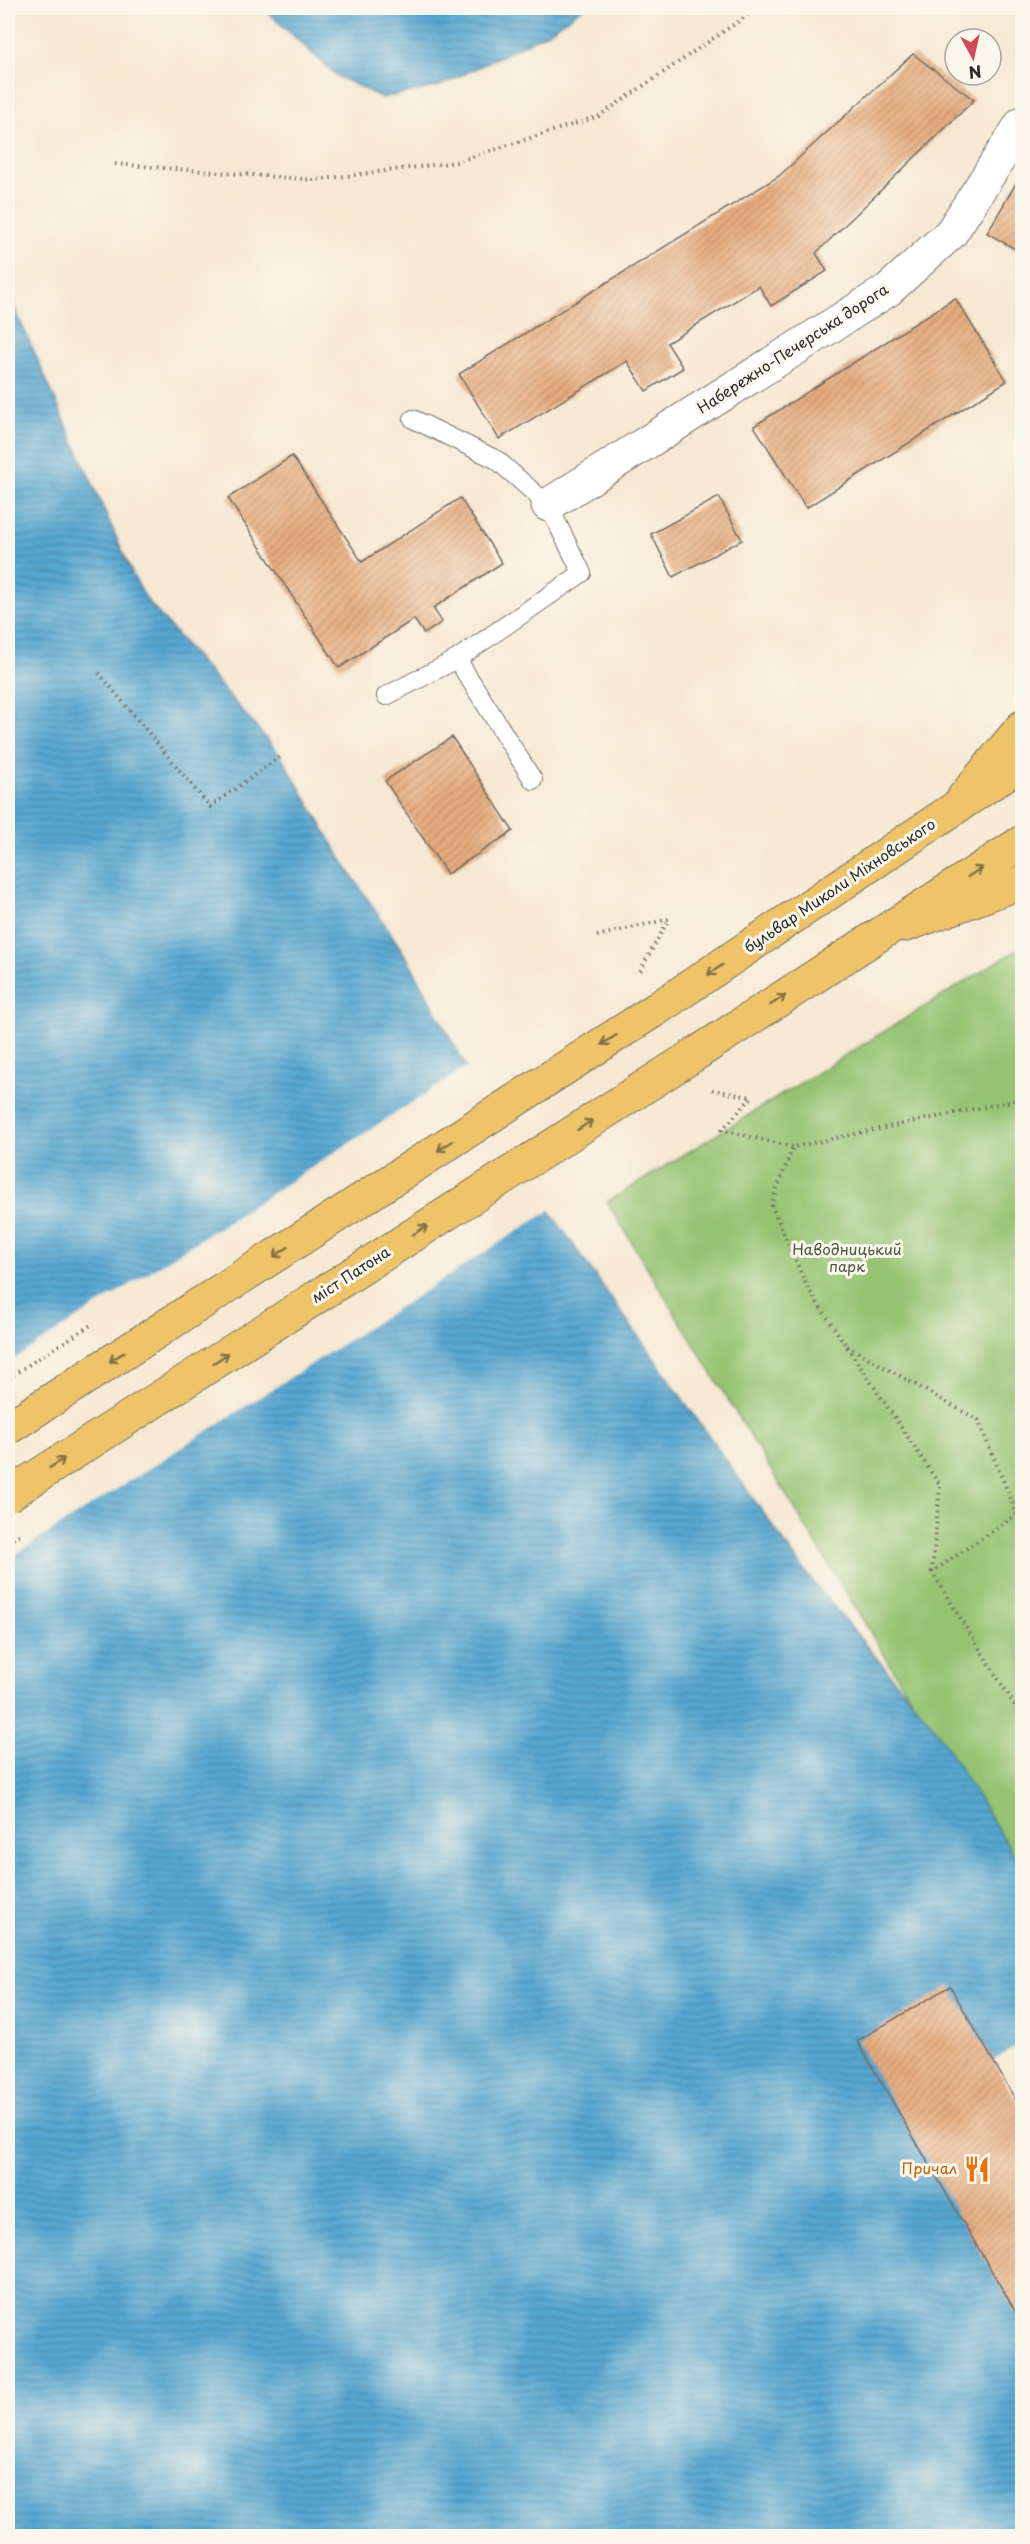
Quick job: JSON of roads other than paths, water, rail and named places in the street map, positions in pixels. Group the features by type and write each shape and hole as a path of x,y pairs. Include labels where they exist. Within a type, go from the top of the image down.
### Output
{"main road":[{"path":"955,808 1023,727"},
{"name":"бульвар Миколи Міхновського","path":"8,1428 658,1008 1023,764"},
{"path":"873,938 1023,842"},
{"path":"873,938 1023,882"},
{"name":"міст Патона","path":"8,1495 873,938"}],"street":[{"name":"Набережно-Печерська дорога","path":"548,505 888,290 951,233 1023,123"}],"lane":[{"path":"386,696 457,659 582,573 548,505 497,460 413,418"},
{"path":"457,659 532,780"}],"water":[{"path":"263,8 583,8 547,33 440,86 382,98 337,76"},
{"path":"8,293 133,575 147,600 281,756 347,868 409,961 507,1143 553,1216 809,1577 935,1728 1022,1868 1022,2536 8,2536"}],"place":[{"name":"Причал","path":"977,2169"}],"park label":[{"name":"Наводницький парк","path":"847,1258"}]}
